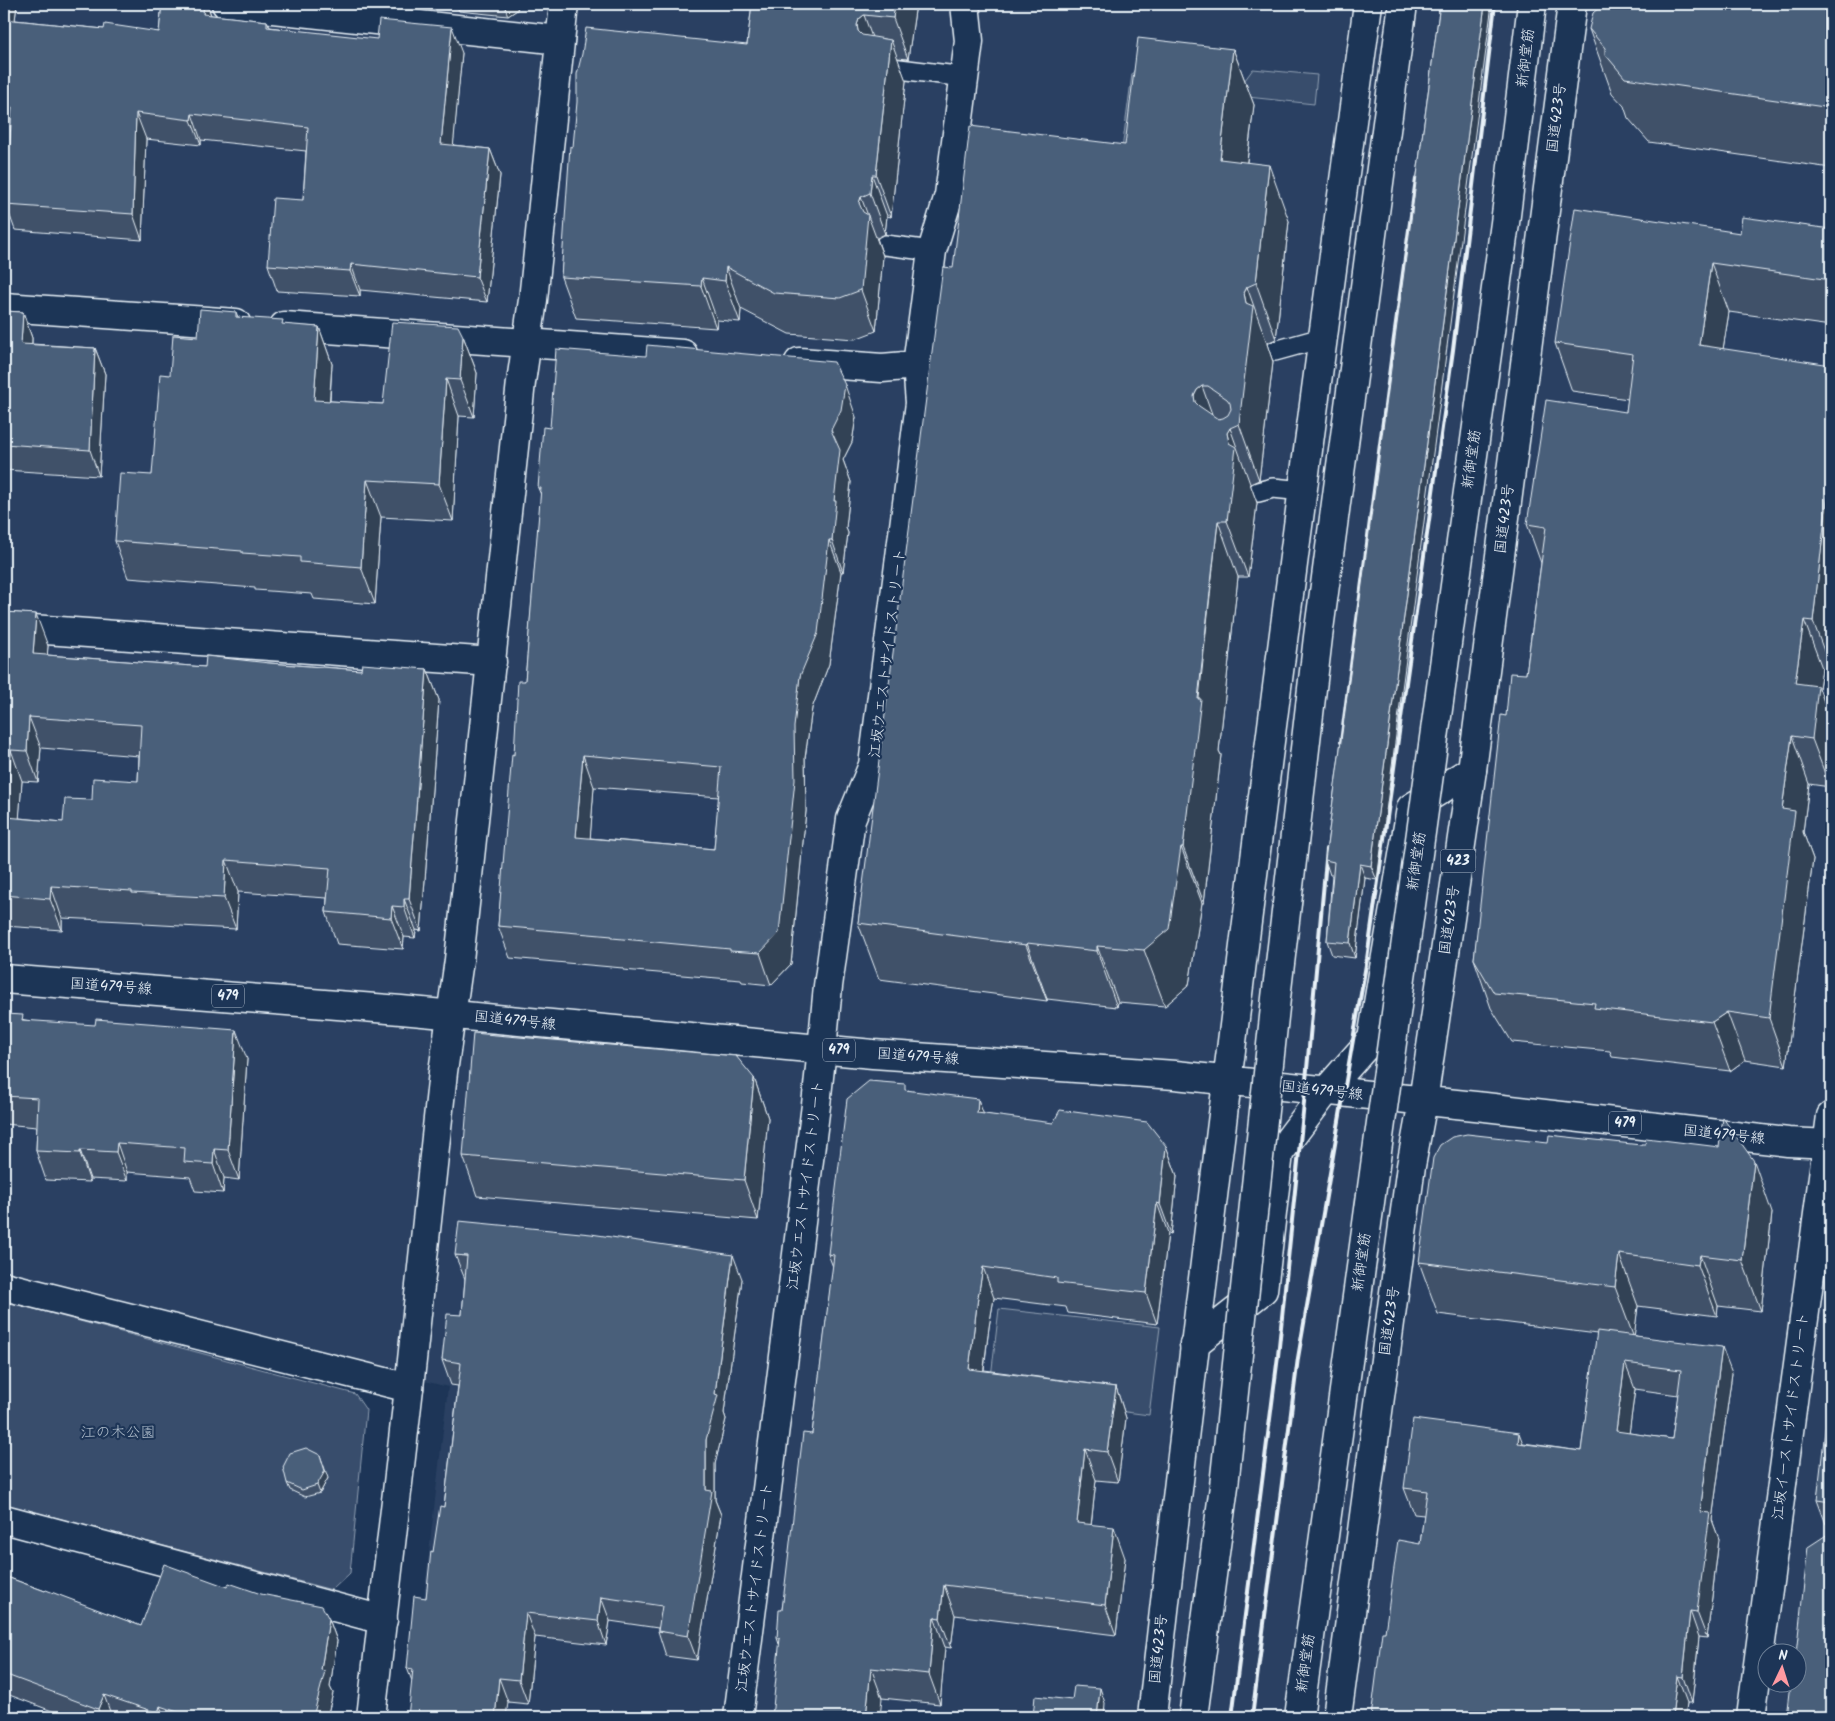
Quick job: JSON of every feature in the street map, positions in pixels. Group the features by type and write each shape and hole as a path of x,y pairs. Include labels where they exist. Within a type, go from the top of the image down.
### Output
{"main road":[{"path":"226,4 560,40"},
{"path":"371,1717 442,1082 452,1014 492,662 526,343 533,300 564,4"},
{"name":"江坂ウエストサイドストリート","path":"738,1717 816,1105 828,986 851,819 874,765 920,403 917,365 932,251 949,195 965,77 969,41 966,4"},
{"name":"国道423号","path":"1152,1717 1226,1081 1322,338 1368,4"},
{"path":"1193,1717 1224,1486 1275,1008 1317,647 1403,4"},
{"name":"新御堂筋","path":"1299,1717 1505,223 1532,4"},
{"name":"国道423号","path":"1337,1717 1411,1166 1423,1101 1472,770 1572,4"},
{"path":"4,307 705,356"},
{"path":"774,361 882,368 917,365"},
{"path":"4,627 492,662"},
{"path":"1194,1344 1264,1290 1279,1153 1325,1092 1372,1039 1411,808 1472,770"},
{"name":"国道479号線","path":"4,979 452,1014 822,1049 1226,1081 1788,1142 1829,1144"},
{"name":"江坂イーストサイドストリート","path":"1751,1717 1829,1144 1831,1116"},
{"path":"4,1286 409,1388"},
{"path":"4,1519 383,1620"}],"lane":[{"path":"883,67 965,77"},
{"path":"884,245 932,251"},
{"path":"1275,351 1322,338"},
{"path":"1264,486 1303,491"}],"shaded area":[{"path":"4,4 1831,4 1831,1717 410,1717 448,1387 4,1272"}],"green space":[{"path":"1142,57 1232,83 1245,80 1253,69 1317,75 1314,104 1153,87 1140,196 1121,157 1132,74"},
{"name":"江の木公園","path":"4,1301 355,1394 366,1410 350,1573 332,1590 4,1504"},
{"path":"999,1309 1160,1327 1149,1415 989,1394"}],"building":[{"path":"162,4 204,4 203,14 267,21 267,27 377,39 379,20 452,27 441,144 490,149 477,277 351,264 350,271 268,265 273,198 303,200 308,127 192,114 191,120 136,113 133,214 6,205 12,107 4,106 4,19 104,29 105,24 159,32"},
{"path":"752,4 895,4 893,18 864,15 859,19 857,25 858,31 862,35 891,40 876,175 872,175 870,193 861,197 859,203 863,212 868,215 861,290 840,298 774,293 726,267 725,281 702,278 701,286 561,277 570,146 573,147 577,102 577,74 586,28 747,45"},
{"path":"1440,4 1485,4 1371,866 1360,864 1350,943 1327,941 1334,862 1325,860"},
{"path":"1603,4 1831,4 1831,108 1625,78 1605,54 1605,48 1589,29 1593,13"},
{"path":"1138,38 1233,49 1220,159 1269,165 1256,283 1247,287 1244,293 1246,303 1253,306 1239,424 1230,428 1227,433 1229,443 1236,447 1227,521 1218,521 1198,699 1201,699 1183,847 1181,847 1169,929 1144,950 1097,946 1097,951 1027,943 1026,945 858,923 943,267 953,268 970,126 1125,145","holes":["1202,386 1208,386 1230,403 1231,409 1228,415 1223,418 1218,419 1195,402 1194,396 1197,390"]},
{"path":"1575,208 1740,233 1742,217 1831,229 1831,280 1711,263 1699,345 1831,365 1831,466 1813,621 1804,620 1795,683 1818,686 1812,739 1792,736 1782,809 1795,811 1769,1018 1727,1012 1712,1022 1594,1008 1595,1003 1494,993 1474,959 1501,715 1506,716 1510,673 1526,674 1546,527 1527,524 1546,400 1626,412 1633,354 1555,343"},
{"path":"200,309 236,312 236,317 283,320 282,324 319,327 314,400 383,404 392,322 458,326 463,336 460,380 446,379 439,484 367,480 361,567 300,562 300,557 115,541 120,473 152,475 160,374 170,375 173,335 198,337"},
{"path":"4,311 23,312 21,344 95,348 90,450 4,444"},
{"path":"647,345 834,362 845,385 841,410 831,430 840,450 832,540 829,540 818,633 800,676 794,727 795,780 779,933 760,953 612,938 612,936 498,926 512,754 514,755 518,681 525,681 541,488 538,488 543,427 550,428 556,349 646,356","holes":["583,755 721,767 714,849 576,837"]},
{"path":"4,612 36,614 33,654 205,667 206,656 361,670 362,664 427,669 409,899 404,899 404,907 392,906 391,918 326,912 330,868 226,860 224,898 51,886 50,899 4,895","holes":["29,717 141,725 138,781 93,778 92,800 65,799 63,822 6,817 11,750 27,751"]},
{"path":"4,1014 23,1015 22,1020 95,1025 96,1019 236,1030 228,1150 214,1149 213,1164 184,1162 185,1148 117,1143 116,1152 80,1150 80,1153 36,1151 38,1098 4,1096"},
{"path":"473,1033 736,1056 754,1078 744,1180 463,1156"},
{"path":"869,1081 905,1084 905,1090 978,1099 977,1113 1053,1123 1060,1110 1147,1122 1166,1146 1160,1204 1157,1203 1146,1293 1057,1283 1057,1278 983,1267 978,1297 969,1369 1116,1387 1107,1452 1085,1449 1077,1523 1114,1527 1105,1605 944,1585 940,1618 934,1617 929,1674 871,1668 866,1717 772,1717 780,1638 777,1638 779,1610 782,1610 803,1433 812,1434 834,1255 828,1254 847,1099"},
{"path":"1723,1118 1754,1161 1742,1260 1700,1255 1698,1265 1619,1254 1615,1287 1419,1262 1433,1158 1440,1145 1452,1137 1467,1134 1548,1143 1549,1135 1641,1145 1645,1144 1646,1138 1719,1147"},
{"path":"459,1221 591,1234 733,1255 715,1394 718,1395 706,1440 706,1490 712,1491 688,1636 658,1631 662,1606 601,1597 598,1621 526,1613 519,1680 499,1678 495,1717 408,1717 413,1669 407,1668 414,1596 426,1598 431,1551 433,1552 440,1506 444,1507 461,1363 442,1360 447,1314 462,1315 467,1256 455,1255"},
{"path":"1597,1331 1722,1347 1700,1512 1710,1513 1697,1612 1690,1611 1683,1677 1677,1676 1672,1717 1371,1717 1382,1632 1385,1632 1398,1540 1420,1544 1427,1491 1404,1488 1413,1419 1519,1433 1518,1443 1581,1451","holes":["1625,1363 1681,1370 1672,1439 1616,1431"]},
{"path":"1827,1413 1831,1414 1831,1502 1817,1500"},
{"path":"306,1448 320,1455 325,1471 317,1485 302,1490 287,1483 283,1467 290,1453"},
{"path":"1831,1532 1831,1717 1786,1717 1789,1694 1808,1694 1808,1644 1797,1644 1808,1547"},
{"path":"164,1564 227,1587 229,1583 261,1594 322,1606 329,1619 321,1670 325,1671 313,1717 192,1717 160,1706 158,1713 104,1695 98,1709 4,1674 4,1576 141,1626"},
{"path":"1074,1686 1100,1688 1097,1717 1033,1717 1035,1696 1072,1700"},
{"path":"953,1715 972,1717 953,1717"}],"railway":[{"path":"1252,1717 1298,1358 1367,959 1453,350 1495,4"},
{"path":"1341,742 1416,179"},
{"path":"1232,1717 1278,1356 1303,1113 1327,849"}]}
